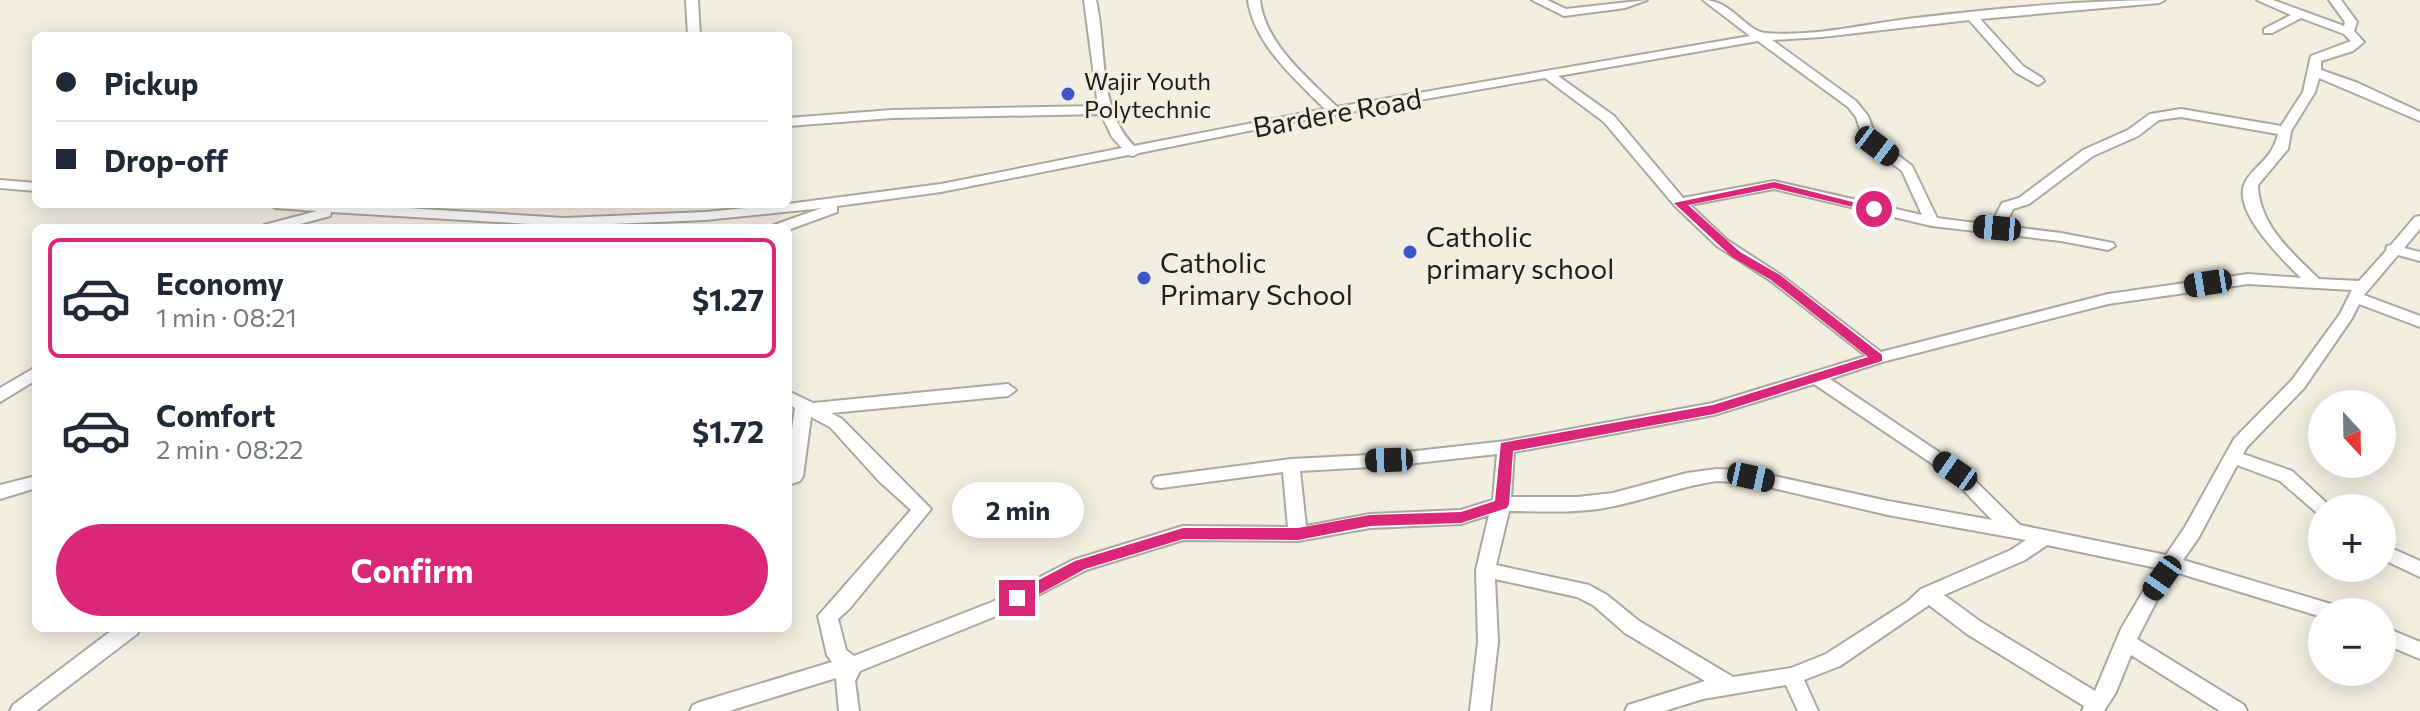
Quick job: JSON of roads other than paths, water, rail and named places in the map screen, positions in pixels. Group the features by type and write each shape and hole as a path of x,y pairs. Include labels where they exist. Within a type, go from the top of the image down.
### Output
{"street":[{"path":"692,0 694,32"},
{"path":"1090,0 1104,110 1115,136 1133,152"},
{"path":"1254,0 1255,15 1264,31 1302,79 1335,112"},
{"path":"1538,0 1564,13 1641,0"},
{"path":"1709,0 1859,111 1870,140 1907,169 1932,222"},
{"name":"Bardere Road","path":"792,207 955,186 1335,112 1762,37 1822,34 1971,16 2159,0"},
{"path":"2263,0 2348,32 2358,42 2315,59 2309,92 2285,131 2281,149 2251,185 2249,197 2258,218 2317,285"},
{"path":"2335,0 2351,22 2348,32"},
{"path":"2268,31 2299,15"},
{"path":"1971,16 2019,69 2038,81"},
{"path":"2315,72 2354,86 2420,117"},
{"path":"1550,76 1609,119 1680,203 1736,255 1776,278 1878,358"},
{"path":"792,122 892,114 1104,110"},
{"path":"1997,228 2007,206 2024,201 2088,153 2133,133 2155,117 2181,113 2285,131"},
{"path":"0,184 32,187"},
{"path":"1680,203 1774,185 1932,222 1997,228 2108,246"},
{"path":"790,224 856,200"},
{"name":"Bardere Road","path":"329,208 564,222 705,216 780,208"},
{"path":"278,224 342,209"},
{"path":"1928,594 2095,707 2106,692 2126,642 2152,591 2212,497 2240,443 2298,384 2347,315 2358,292 2420,220"},
{"path":"2392,249 2420,257"},
{"path":"1161,482 1291,465 1389,460 1506,447 1714,409 1878,358 2122,297 2248,279 2358,292 2420,322"},
{"path":"0,396 32,375"},
{"path":"1816,377 1955,471 2014,531"},
{"path":"801,404 1008,390"},
{"path":"792,477 801,404"},
{"path":"801,404 836,423 885,476 922,509 843,603 828,616 837,655 852,665"},
{"path":"1480,711 1488,642 1485,570 1502,504 1506,447"},
{"path":"2232,457 2286,476 2308,495"},
{"path":"1291,465 1298,534"},
{"path":"700,711 852,665 999,607 1080,565 1183,533 1298,534 1370,521 1461,517 1502,504 1578,504 1613,500 1687,479 1717,475 1751,477 1888,508 2172,564 2308,605"},
{"path":"0,492 32,483"},
{"path":"1635,711 1653,703 1729,685 1792,676 1833,660 1914,607 1928,594 2018,555 2044,538"},
{"path":"2396,558 2420,570"},
{"path":"1485,570 1582,590 1600,600 1632,627 1729,685"},
{"path":"20,711 125,632"},
{"path":"2396,640 2420,651"},
{"path":"2126,642 2237,711"},
{"path":"849,711 845,681 852,665"},
{"path":"1792,676 1808,711"}],"place":[{"name":"Wajir Youth Polytechnic","path":"1068,94"},
{"name":"Catholic primary school","path":"1410,252"},
{"name":"Catholic Primary School","path":"1144,278"}]}
